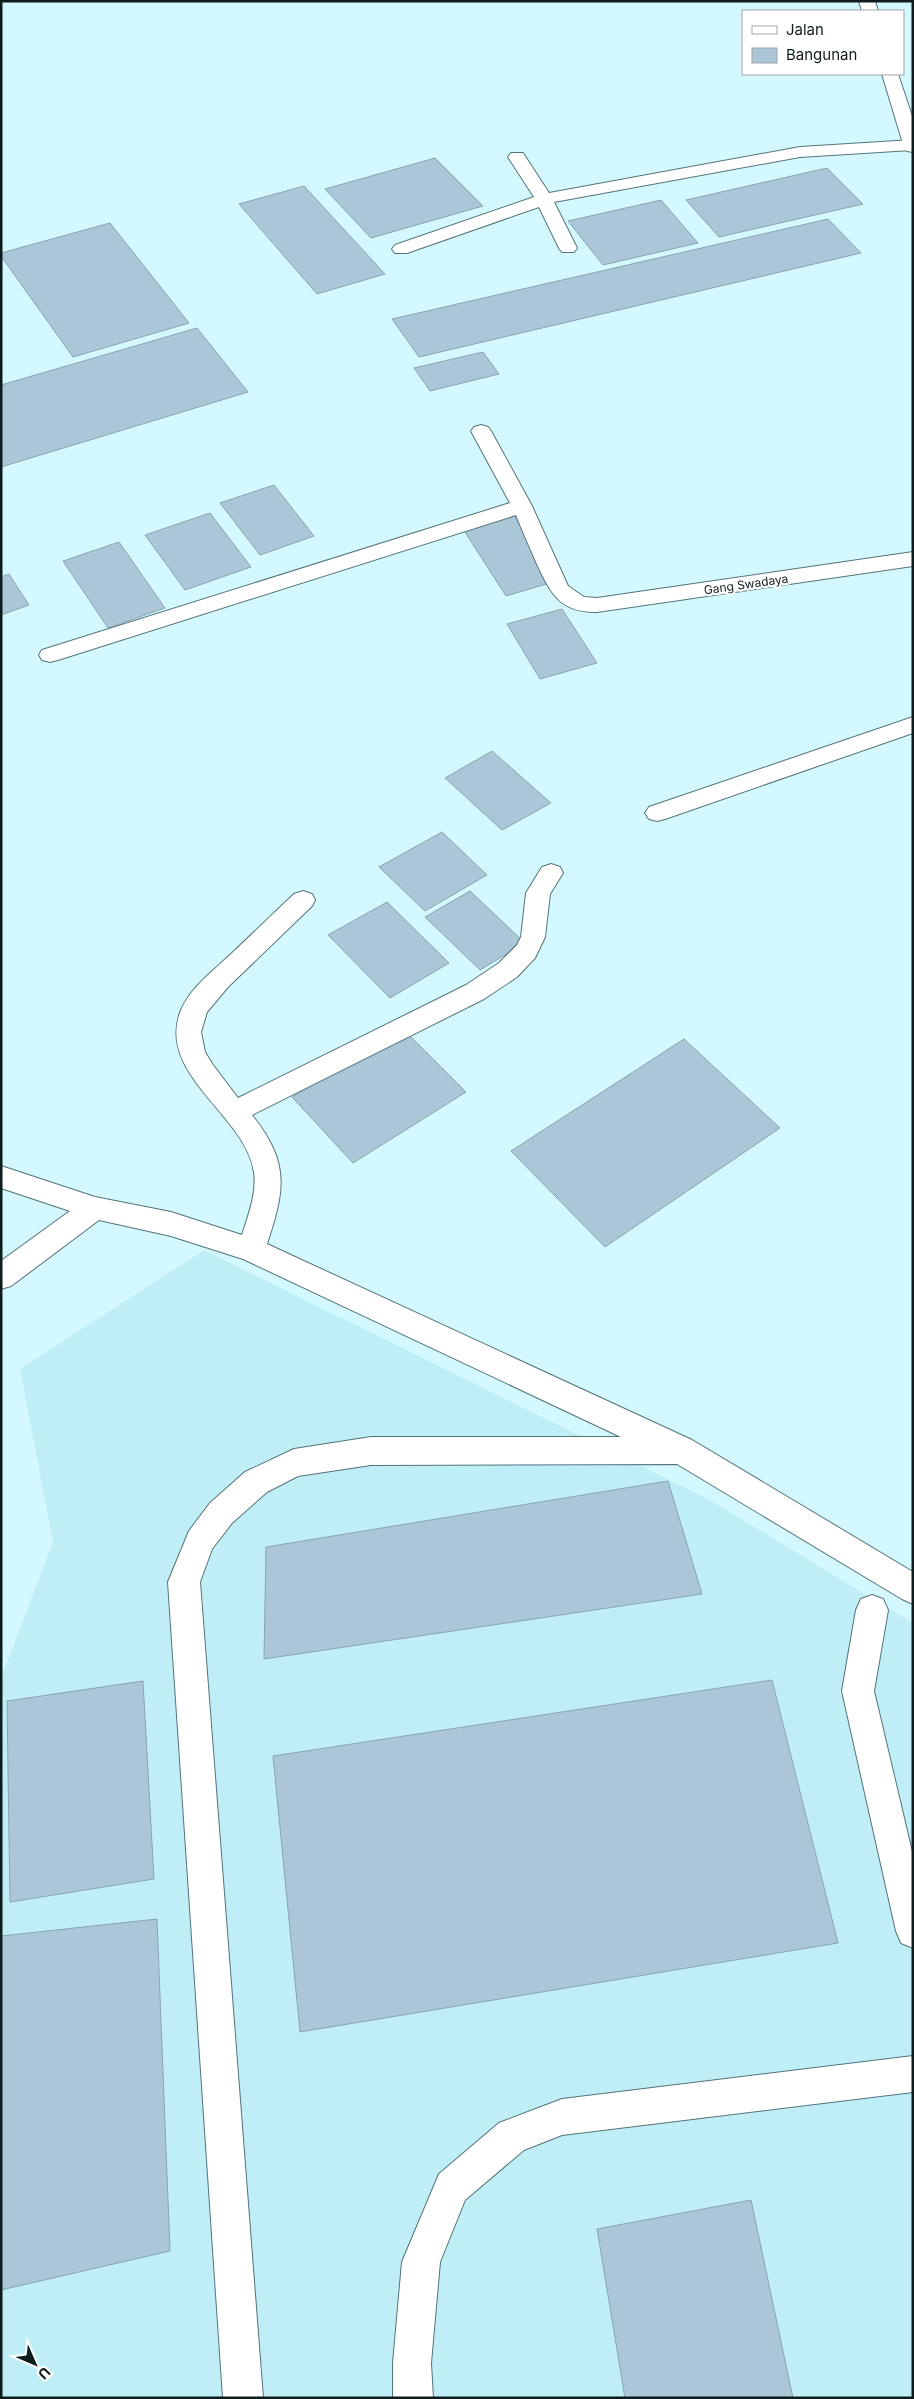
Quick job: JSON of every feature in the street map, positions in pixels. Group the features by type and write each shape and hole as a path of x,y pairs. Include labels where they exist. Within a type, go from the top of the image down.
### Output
{"street":[{"path":"401,249 544,199 800,152 912,146 890,75"},
{"path":"517,158 544,199 568,248"},
{"path":"50,655 522,506 481,431"},
{"name":"Gang Swadaya","path":"522,506 559,589 579,604 597,605 913,560"},
{"path":"657,813 913,725"},
{"path":"234,1112 475,992 508,970 526,950 533,937 538,893 551,873"},
{"path":"251,1250 264,1209 268,1172 259,1144 203,1073 192,1048 188,1031 193,1012 206,993 303,900"},
{"path":"1,1177 95,1208 171,1224 251,1250 681,1450 913,1588"},
{"path":"1,1277 95,1208"},
{"path":"243,2398 184,1582 200,1541 221,1513 256,1482 294,1464 371,1451 681,1450"},
{"path":"872,1610 858,1691 913,1931"},
{"path":"413,2398 412,2363 422,2262 452,2187 512,2136 562,2117 913,2074"}],"shaded area":[{"path":"204,1250 708,1499 913,1623 913,2398 1,2398 1,1678 53,1542 20,1369"}],"building":[{"path":"435,158 483,206 371,238 325,189"},
{"path":"827,168 863,204 719,237 686,200"},
{"path":"304,186 385,274 317,294 239,204"},
{"path":"661,200 698,243 603,265 568,221"},
{"path":"828,219 861,253 419,357 392,319"},
{"path":"110,223 189,323 73,357 1,256 1,253"},
{"path":"197,328 248,392 1,467 1,385"},
{"path":"483,352 499,374 430,391 414,368"},
{"path":"274,485 314,536 260,555 220,503"},
{"path":"210,513 251,567 185,590 145,535"},
{"path":"515,516 550,583 506,596 463,529"},
{"path":"119,542 165,608 108,628 63,561"},
{"path":"9,574 29,605 1,615 1,577"},
{"path":"562,609 597,663 540,679 507,624"},
{"path":"492,751 551,803 502,830 445,778"},
{"path":"442,832 487,875 425,911 379,867"},
{"path":"470,891 525,943 480,970 425,917"},
{"path":"387,902 449,963 390,998 328,935"},
{"path":"404,1030 466,1092 353,1163 292,1097"},
{"path":"684,1039 780,1128 605,1247 511,1151"},
{"path":"668,1481 702,1594 264,1659 266,1547"},
{"path":"772,1680 838,1943 300,2032 273,1756"},
{"path":"143,1681 154,1879 10,1902 7,1701"},
{"path":"157,1919 170,2251 1,2290 1,1936"},
{"path":"751,2200 793,2398 625,2398 597,2229"}]}
